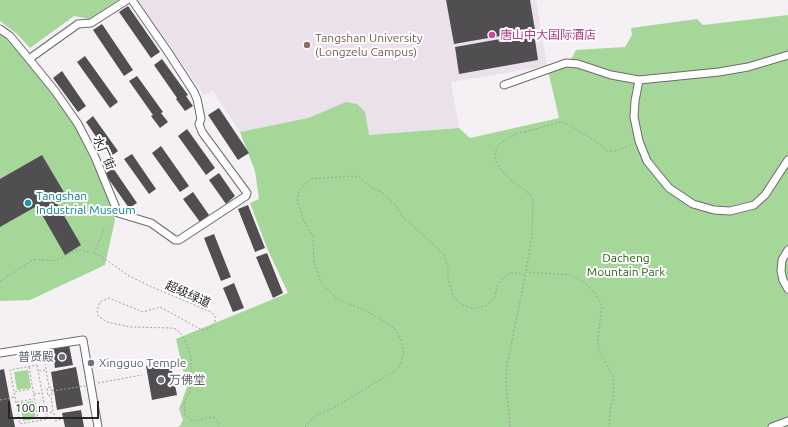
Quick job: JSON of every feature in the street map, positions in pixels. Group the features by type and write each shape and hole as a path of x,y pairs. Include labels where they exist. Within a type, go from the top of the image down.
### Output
{"street":[{"path":"29,59 78,24 91,23 127,0"},
{"name":"水厂街","path":"0,29 10,36 29,59 55,91 78,124 95,157 118,213 151,223 175,240 179,240 246,196 247,193 202,132 199,124 201,119 194,92 132,0"},
{"path":"504,84 566,63 578,64 611,75 639,80 719,72 748,67 788,55"},
{"path":"639,80 635,100 634,117 639,141 647,161 669,188 693,204 714,210 730,211 754,205 765,196 788,160"},
{"path":"788,250 782,260 781,271 783,280 788,289"},
{"path":"0,354 83,340 98,427"},
{"path":"772,427 788,420"}],"path":[{"path":"510,427 506,381 532,235 533,200 530,194 513,182 502,171 496,161 495,153 499,144 516,134 561,122 596,141 607,151 616,151 639,141"},
{"path":"305,427 316,415 333,408 398,369 404,354 401,339 394,329 382,320 367,312 337,299 321,282 314,262 313,236 304,221 297,200 299,190 311,179 351,176 359,177 372,188 383,193 395,205 404,219 410,222 444,254 453,296 463,305 473,309 486,306 494,298 498,284 509,273 519,273 524,276"},
{"path":"94,253 105,227"},
{"name":"超级绿道","path":"0,281 33,260 57,260 79,250 101,256 129,276 211,312 215,317 215,322 208,330 202,330 160,307 143,312 109,298 100,302 97,310 98,316 107,322 130,327 176,329 181,334 191,358 190,391 184,404 185,415 191,420 195,421 210,417 215,418 219,427"},
{"path":"526,272 570,275 584,282 596,294 602,307 598,338 599,350 613,377 614,395 610,410 609,427"},
{"path":"52,361 45,362 49,388 47,388 48,396 50,395 55,421 62,420"},
{"path":"37,365 47,419 20,424 10,370 29,367 37,365"},
{"path":"29,367 38,421"},
{"path":"38,371 46,370"},
{"path":"49,388 51,387 52,395 50,395"},
{"path":"14,392 32,389"},
{"path":"34,394 42,393"},
{"path":"0,400 15,397"},
{"path":"16,402 34,399"},
{"path":"46,414 54,412"}],"shaded area":[{"name":"Tangshan University (Longzelu Campus)","path":"138,0 536,0 547,66 451,82 459,128 369,135 346,102 308,118 240,132 213,91 204,95"}],"green space":[{"path":"0,0 118,0 89,19 74,16 30,48 17,34 0,21"},
{"name":"Dacheng Mountain Park","path":"788,15 788,427 177,427 180,426 183,420 179,409 187,387 176,339 288,293 267,248 250,203 259,199 255,171 240,132 308,118 346,102 357,104 365,112 369,135 459,128 470,138 559,118 547,66 572,58 576,50 625,47 632,35 631,28 697,19 703,25"},
{"name":"Tangshan Industrial Museum","path":"0,34 15,47 71,117 111,201 115,220 105,265 30,300 0,301"},
{"path":"28,370 31,388 17,390 14,372"},
{"path":"33,401 36,419 23,421 20,403"}],"building":[{"path":"446,0 530,0 535,30 454,44"},
{"path":"128,6 160,52 151,58 119,12"},
{"path":"102,24 133,70 124,76 93,30"},
{"path":"534,33 538,60 459,74 455,47"},
{"path":"85,56 118,102 110,108 77,62"},
{"path":"162,59 188,95 186,96 193,106 185,111 154,65"},
{"path":"62,71 86,106 78,112 53,78"},
{"path":"137,76 163,112 161,113 168,122 160,128 151,116 153,115 129,81"},
{"path":"219,108 249,153 238,160 208,115"},
{"path":"93,116 118,151 110,157 86,122"},
{"path":"187,129 215,168 206,175 178,136"},
{"path":"161,146 189,186 180,192 152,153"},
{"path":"132,154 156,189 149,194 124,159"},
{"name":"Tangshan Industrial Museum","path":"42,155 65,194 55,200 81,245 65,255 37,206 0,227 0,179"},
{"path":"113,168 137,203 129,208 105,174"},
{"path":"219,173 235,196 226,204 209,180"},
{"path":"193,192 209,215 200,222 183,199"},
{"path":"248,205 265,248 255,252 238,209"},
{"path":"214,234 231,277 221,281 204,238"},
{"path":"267,253 283,293 273,298 256,257"},
{"path":"234,283 244,308 233,312 223,288"},
{"name":"普贤殿","path":"69,345 73,365 55,368 52,348"},
{"name":"万佛堂","path":"170,361 177,395 152,400 146,366"},
{"path":"76,367 83,405 57,410 51,372"},
{"path":"4,369 15,427 0,427 0,370"},
{"path":"81,410 84,427 65,427 62,413"}],"place":[{"name":"唐山中大国际酒店","path":"492,35"},
{"name":"Tangshan University (Longzelu Campus)","path":"307,45"},
{"name":"Tangshan Industrial Museum","path":"28,203"},
{"name":"普贤殿","path":"62,357"},
{"name":"Xingguo Temple","path":"91,363"},
{"name":"万佛堂","path":"161,380"}]}
